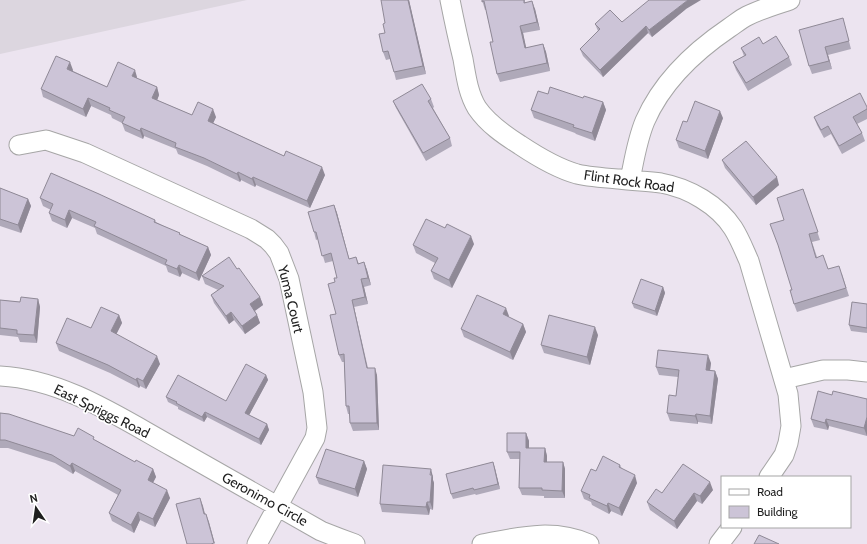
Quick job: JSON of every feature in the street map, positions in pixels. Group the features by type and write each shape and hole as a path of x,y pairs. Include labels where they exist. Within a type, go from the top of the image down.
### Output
{"street":[{"name":"Flint Rock Road","path":"450,0 469,91 477,108 487,121 506,136 545,161 558,167 577,174 662,184 686,190 716,209 730,224 741,241 749,261 788,394 791,426 788,443 784,455 771,476"},
{"path":"630,180 640,134 651,110 662,92 693,55 746,16 761,9 790,0"},
{"name":"Yuma Court","path":"19,145 46,140 85,154 251,229 273,245 279,254 289,279 312,392 317,428 315,438 256,544"},
{"path":"784,379 823,370 867,372"},
{"name":"East Spriggs Road","path":"0,376 50,385 78,396 116,415 178,450"},
{"name":"Geronimo Circle","path":"178,450 321,531 355,544"},
{"path":"719,544 731,528"},
{"path":"482,544 539,534 562,536 589,544"}],"shaded area":[{"path":"0,0 247,0 0,54"}],"building":[{"path":"381,0 408,0 423,66 394,72 388,51 383,52 379,34 385,33 383,24 385,23"},
{"path":"482,0 524,0 524,3 532,1 537,22 520,26 525,48 543,44 547,63 497,74 490,42 493,42 484,1 482,2"},
{"path":"649,0 688,0 649,30 646,26 600,70 580,49 600,29 595,24 610,10 622,22"},
{"path":"843,18 849,41 825,47 829,61 809,66 799,30"},
{"path":"776,36 789,57 746,83 733,62 746,55 741,48 759,37 763,44"},
{"path":"56,56 70,62 67,69 107,87 118,62 135,70 132,76 157,87 152,98 192,115 198,102 213,109 208,121 284,156 286,151 322,167 307,201 253,177 252,179 238,172 237,174 204,158 175,147 176,143 141,128 140,131 122,123 125,117 88,98 83,109 41,89"},
{"path":"422,84 431,99 428,101 450,138 423,153 393,101"},
{"path":"550,87 583,98 584,96 603,102 592,133 531,110 538,91 548,94"},
{"path":"860,93 867,109 853,117 862,133 839,146 828,126 821,130 814,117"},
{"path":"695,101 720,111 705,151 676,140 683,121 687,122"},
{"path":"746,141 777,177 753,197 722,160"},
{"path":"51,173 155,220 154,222 208,247 196,273 179,265 177,269 165,264 167,260 94,226 96,222 69,210 65,220 49,213 53,204 40,198"},
{"path":"0,188 28,199 18,225 0,219"},
{"path":"803,189 818,232 809,234 816,258 823,255 828,269 839,266 846,288 794,304 790,290 792,290 770,224 784,220 777,198"},
{"path":"334,205 349,259 356,257 358,264 364,262 368,278 361,279 365,297 352,300 367,368 375,368 377,423 350,423 349,406 346,406 344,354 339,355 330,315 336,314 328,284 335,282 334,278 337,278 331,253 322,256 316,232 314,232 308,212"},
{"path":"426,219 445,228 447,224 471,236 449,280 431,271 438,258 413,245"},
{"path":"229,257 260,297 250,304 257,315 242,326 231,312 226,316 211,295 224,286 202,276"},
{"path":"641,279 663,287 655,311 632,303"},
{"path":"477,295 506,308 503,314 523,324 510,352 461,329"},
{"path":"21,297 38,299 34,335 17,334 17,330 0,328 0,300 20,302"},
{"path":"852,302 867,304 867,328 849,325"},
{"path":"101,307 119,315 111,331 157,356 143,381 137,378 136,380 108,365 56,343 67,318 91,328"},
{"path":"549,315 595,327 587,357 541,345"},
{"path":"658,350 708,355 706,370 715,371 710,416 667,413 669,395 676,396 679,370 656,367"},
{"path":"246,364 266,375 245,413 267,424 259,439 205,412 202,417 166,397 178,375 226,401"},
{"path":"818,391 832,395 833,391 867,399 867,417 864,428 826,419 825,423 811,419"},
{"path":"0,413 9,414 74,436 78,428 94,437 93,439 135,462 136,460 153,469 148,480 167,490 153,519 138,512 131,525 109,513 121,490 72,463 70,466 52,455 5,440 0,440"},
{"path":"507,433 526,433 526,448 545,448 544,462 563,462 562,491 542,490 542,488 519,488 520,452 507,452"},
{"path":"326,449 364,461 355,489 316,477"},
{"path":"603,456 620,465 619,467 635,475 619,508 608,503 607,506 589,498 590,495 581,491 591,469 596,471"},
{"path":"493,462 498,484 474,490 473,488 451,494 446,474"},
{"path":"683,464 710,482 700,496 694,493 674,521 647,502 656,489 662,493"},
{"path":"383,465 431,469 430,502 427,502 426,507 380,504"},
{"path":"200,498 214,543 187,544 176,504"},
{"path":"759,535 779,544 754,544"}]}
